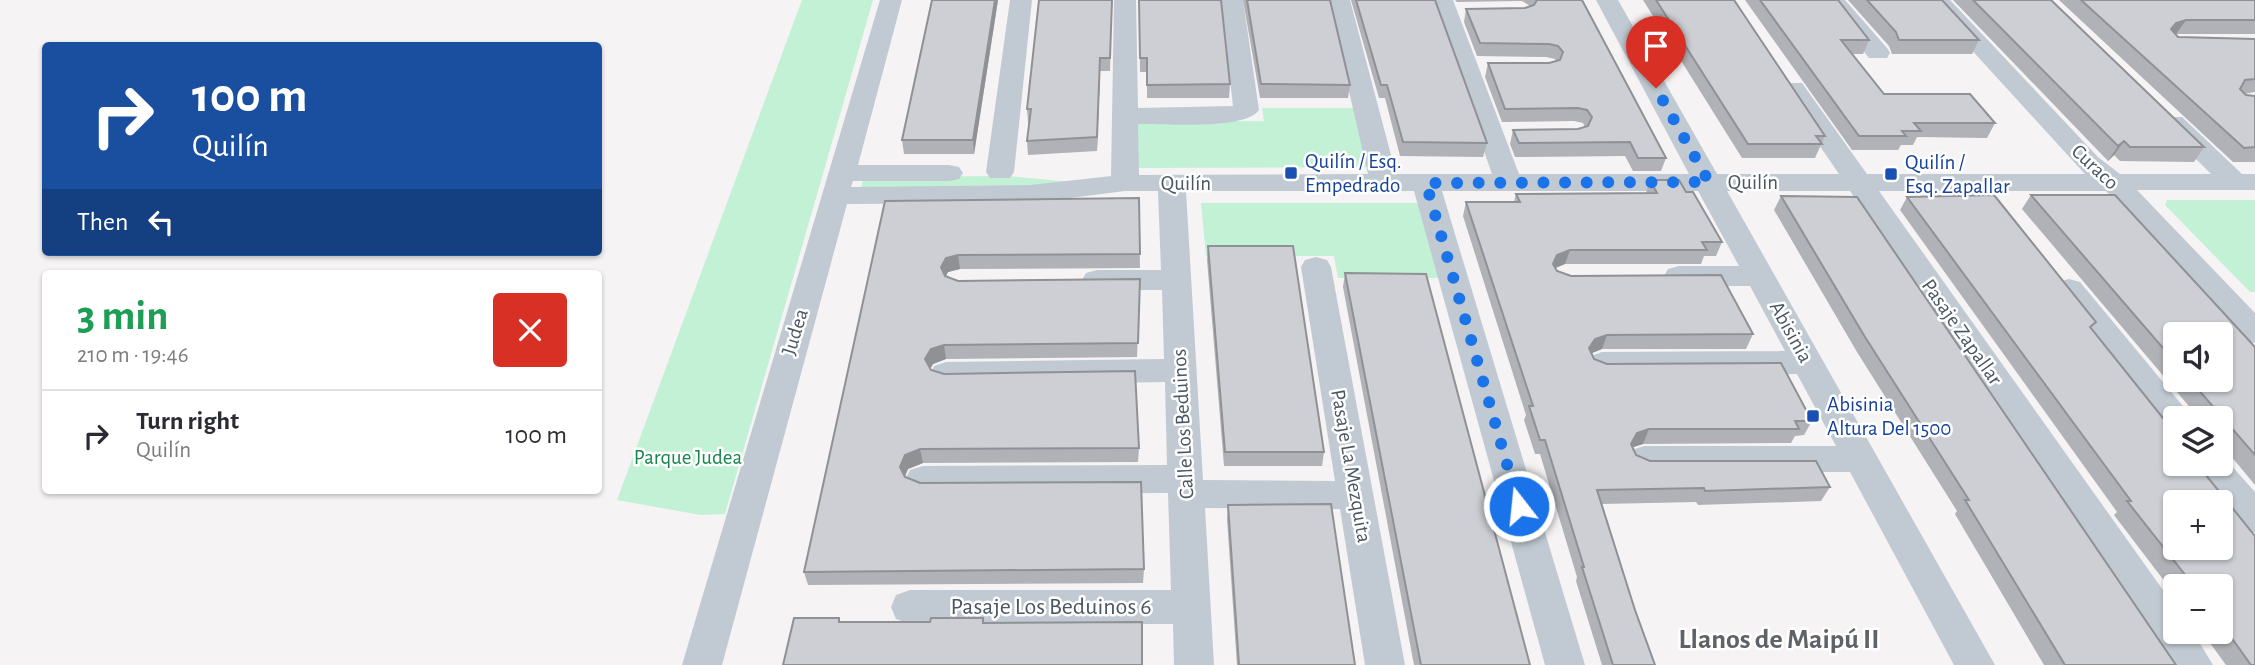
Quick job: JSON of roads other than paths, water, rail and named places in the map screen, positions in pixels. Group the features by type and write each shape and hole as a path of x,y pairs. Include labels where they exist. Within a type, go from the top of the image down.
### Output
{"street":[{"name":"Judea","path":"702,665 783,371 840,184 891,0"},
{"path":"1000,173 1021,0"},
{"path":"1125,0 1125,183"},
{"path":"1125,116 1233,115 1246,110 1232,0"},
{"path":"1339,0 1384,183"},
{"name":"Abisinia","path":"1608,0 1975,665"},
{"path":"1833,0 1878,53"},
{"name":"Curaco","path":"1937,0 2088,163 2113,182 2255,332"},
{"path":"1453,8 1466,66 1508,183"},
{"path":"1466,66 1492,66"},
{"name":"Pasaje Zapallar","path":"1779,68 2193,665"},
{"path":"2154,105 2245,182"},
{"path":"1490,133 1518,132"},
{"name":"Quilín","path":"840,184 1000,173 1075,176 1125,183"},
{"path":"1982,182 2008,214"},
{"name":"Quilín","path":"840,184 1031,194 1125,183 2245,182"},
{"name":"Calle Los Beduinos","path":"1172,183 1194,665"},
{"path":"1426,183 1565,665"},
{"name":"Pasaje La Mezquita","path":"1316,267 1385,665"},
{"path":"2052,268 2164,406"},
{"path":"1649,276 1760,276"},
{"path":"1068,281 1176,280"},
{"path":"1602,364 1807,362"},
{"path":"946,374 1180,370"},
{"path":"1644,459 1861,459"},
{"path":"2221,476 2255,518"},
{"path":"923,480 1186,487 1356,495"},
{"name":"Pasaje Los Beduinos 6","path":"910,607 1191,607"}],"place":[{"name":"Quilín / Esq. Empedrado","path":"1291,173"},
{"name":"Quilín / Esq. Zapallar","path":"1891,174"},
{"name":"Abisinia Altura Del 1500","path":"1813,416"}],"district":[{"name":"Llanos de Maipú II","path":"1779,640"}],"park label":[{"name":"Parque Judea","path":"688,457"}]}
